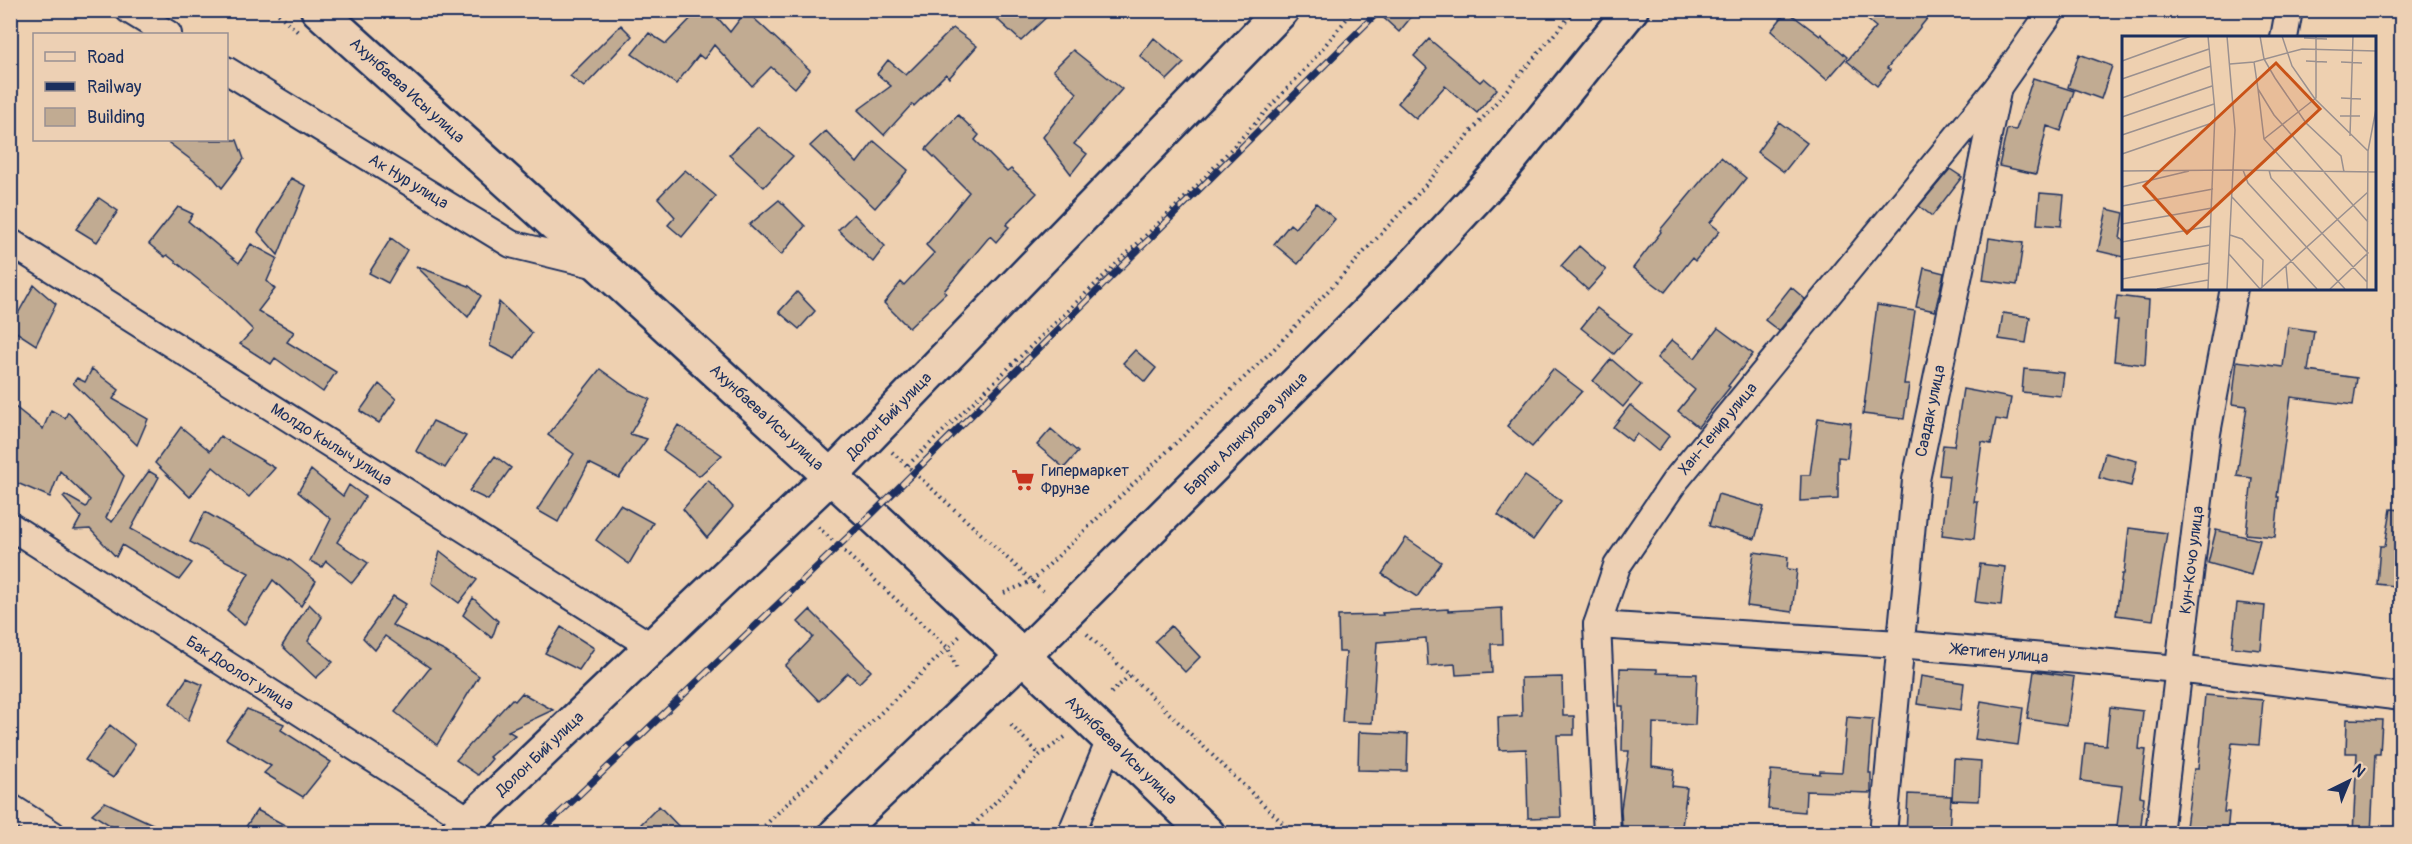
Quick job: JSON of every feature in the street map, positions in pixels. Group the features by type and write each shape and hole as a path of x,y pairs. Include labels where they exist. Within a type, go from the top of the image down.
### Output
{"street":[{"path":"129,10 166,33"},
{"name":"Ахунбаева Исы улица","path":"318,10 831,476 1208,834"},
{"name":"Барпы Алыкулова улица","path":"836,834 1023,656 1403,277 1500,172 1631,10"},
{"name":"Саадак улица","path":"1883,834 1916,480 1998,87 2052,10"},
{"path":"2284,36 2289,10"},
{"name":"Долон Бий улица","path":"462,827 831,476 1280,11"},
{"name":"Ак Нур улица","path":"228,71 511,244 602,266"},
{"name":"Хан-Тенир улица","path":"1607,834 1597,625 1617,566 1675,481 1998,87"},
{"name":"Молдо Кылыч улица","path":"10,242 652,647"},
{"name":"Кун-Кочо улица","path":"2159,834 2207,432 2234,290"},
{"name":"Бак Доолот улица","path":"10,526 462,827"},
{"name":"Жетиген улица","path":"1597,625 1899,644 2178,669 2402,698"},
{"path":"1071,834 1110,740"},
{"path":"10,807 52,834"}],"path":[{"path":"908,465 1194,189 1308,66 1354,10"},
{"path":"1004,593 1032,581 1274,348 1417,195 1575,10"},
{"path":"872,434 1044,592"},
{"path":"797,508 948,648 957,672"},
{"path":"756,834 962,634"},
{"path":"1087,634 1294,834"},
{"path":"1111,693 1130,675"},
{"path":"1011,726 1040,755"},
{"path":"965,834 1040,755 1070,734"}],"building":[{"path":"699,10 711,10 730,32 746,11 810,70 795,88 771,67 752,86 714,45 704,59 699,55 676,84 632,54 649,33 666,44"},
{"path":"987,10 1054,10 1021,41"},
{"path":"1375,10 1417,10 1399,32"},
{"path":"1856,10 1934,10 1887,68 1890,70 1877,86 1847,61 1876,27"},
{"path":"1787,11 1820,36 1821,34 1847,57 1827,80 1771,31"},
{"path":"621,25 632,36 584,87 570,76"},
{"path":"953,28 977,46 949,78 946,74 914,106 912,104 884,135 858,110 891,86 877,74 888,60 906,75"},
{"path":"1154,38 1184,63 1167,80 1140,56"},
{"path":"1429,39 1480,82 1484,78 1497,89 1477,113 1445,86 1416,119 1398,103 1427,68 1414,56"},
{"path":"1073,50 1122,89 1074,144 1087,154 1071,174 1043,137 1077,93 1053,70"},
{"path":"2079,54 2112,66 2101,99 2068,87"},
{"path":"2033,78 2074,91 2061,131 2047,126 2036,174 1999,166 2007,129 2016,130"},
{"path":"958,115 979,135 975,140 1007,172 1011,169 1037,193 1006,225 1009,227 996,242 990,236 944,291 946,293 909,328 884,303 901,282 904,285 934,253 926,245 969,192 926,149"},
{"path":"1779,122 1807,143 1784,172 1757,152"},
{"path":"758,127 793,156 764,187 729,155"},
{"path":"826,131 857,163 874,141 908,170 875,208 810,146"},
{"path":"237,140 244,159 222,188 211,175 166,141"},
{"path":"1721,157 1746,178 1710,223 1720,231 1695,261 1692,258 1665,292 1633,268 1661,232 1660,230"},
{"path":"1950,169 1962,177 1932,216 1919,206"},
{"path":"685,170 716,196 682,237 668,225 675,217 658,198"},
{"path":"291,178 306,186 278,255 258,232"},
{"path":"2040,193 2064,195 2061,226 2037,224"},
{"path":"99,198 118,211 97,242 76,229"},
{"path":"779,200 805,226 781,255 749,225"},
{"path":"1316,203 1335,219 1298,264 1274,244 1290,224 1295,228"},
{"path":"178,207 193,214 188,221 239,263 251,244 277,258 267,281 275,289 258,311 294,332 287,342 336,372 323,392 275,358 271,364 240,344 253,330 220,297 167,255 165,257 149,244"},
{"path":"2107,209 2122,213 2120,239 2122,240 2122,257 2098,251"},
{"path":"854,214 885,246 873,262 838,230"},
{"path":"391,238 407,250 388,283 369,273"},
{"path":"1989,238 2023,243 2017,285 1983,280"},
{"path":"1579,246 1606,270 1588,290 1561,266"},
{"path":"416,266 469,286 481,296 468,317"},
{"path":"1924,268 1944,273 1935,311 1916,307"},
{"path":"34,285 56,304 36,345 10,328"},
{"path":"1791,287 1805,299 1779,331 1765,320"},
{"path":"797,292 815,311 799,329 779,312"},
{"path":"2117,296 2149,300 2145,365 2114,361 2118,320 2114,320"},
{"path":"499,302 532,333 515,359 490,346"},
{"path":"1877,305 1915,311 1904,384 1909,384 1904,419 1863,414"},
{"path":"1597,308 1631,334 1614,354 1581,328"},
{"path":"2003,313 2030,317 2026,343 1999,339"},
{"path":"2288,327 2314,331 2308,371 2357,378 2353,405 2291,397 2277,497 2279,497 2275,537 2246,534 2252,478 2237,476 2247,406 2232,404 2237,361 2283,367"},
{"path":"1718,328 1753,354 1698,427 1678,411 1695,390 1657,358 1672,340 1695,358"},
{"path":"1135,350 1156,368 1145,382 1123,363"},
{"path":"1611,359 1641,385 1623,407 1593,381"},
{"path":"92,369 119,390 113,399 148,419 137,445 73,383 77,378 85,382"},
{"path":"600,369 629,390 650,399 630,434 647,439 619,478 589,463 558,522 537,510 574,454 548,435"},
{"path":"1553,369 1582,391 1532,447 1507,426"},
{"path":"2024,369 2064,373 2061,396 2022,392"},
{"path":"379,384 396,399 379,423 360,411"},
{"path":"1963,389 2011,398 2007,421 1996,419 1991,444 1982,442 1974,502 1978,502 1974,539 1942,535 1949,476 1939,475 1943,445 1954,446"},
{"path":"10,403 43,429 51,410 65,418 68,412 124,476 106,518 112,522 149,471 159,477 131,529 192,563 179,580 122,545 116,557 90,529 74,530 81,517 63,497 65,495 86,507 90,500 60,471 50,497 10,480"},
{"path":"1630,405 1669,436 1658,451 1637,434 1631,441 1613,427"},
{"path":"1818,418 1851,423 1847,458 1838,457 1838,499 1800,501 1801,475 1810,475"},
{"path":"433,421 466,436 445,468 416,451"},
{"path":"678,425 722,455 699,476 663,450"},
{"path":"181,427 210,451 220,436 275,468 249,497 213,467 190,497 155,463"},
{"path":"1051,429 1078,452 1064,468 1037,445"},
{"path":"2105,453 2137,461 2131,486 2099,478"},
{"path":"495,456 511,468 488,500 469,491"},
{"path":"311,470 343,496 349,485 365,497 337,542 368,563 352,583 326,561 322,567 310,561 331,519 298,492"},
{"path":"1525,476 1561,501 1533,540 1498,515"},
{"path":"708,480 733,507 707,538 683,509"},
{"path":"1718,494 1764,507 1755,539 1709,526"},
{"path":"620,505 653,523 629,564 596,540"},
{"path":"2391,509 2402,510 2402,587 2377,584 2380,546 2385,546"},
{"path":"205,512 291,561 316,581 301,606 273,580 244,625 227,610 249,573 190,542"},
{"path":"2129,528 2167,533 2153,620 2116,615 2122,574 2124,574"},
{"path":"2216,530 2260,540 2251,575 2208,563"},
{"path":"1406,538 1441,562 1417,597 1382,574"},
{"path":"440,551 477,580 459,603 432,583"},
{"path":"1754,552 1788,557 1787,569 1797,570 1792,612 1747,606"},
{"path":"1980,564 2005,567 2001,605 1975,602"},
{"path":"393,596 406,604 392,625 446,652 479,676 437,745 395,712 430,668 385,636 375,650 363,638"},
{"path":"473,598 498,621 492,638 463,615"},
{"path":"2237,603 2265,606 2261,650 2232,647"},
{"path":"309,604 322,617 308,641 333,662 316,678 282,646"},
{"path":"1502,608 1503,644 1491,644 1492,673 1456,675 1455,664 1428,666 1426,638 1377,642 1372,723 1342,722 1346,652 1339,652 1338,616"},
{"path":"810,610 871,671 859,683 848,673 819,701 785,666 813,637 798,622"},
{"path":"1171,626 1200,657 1185,672 1155,641"},
{"path":"561,627 594,648 579,670 545,653"},
{"path":"1620,668 1657,669 1657,673 1697,674 1695,725 1653,723 1652,766 1674,769 1672,786 1687,788 1681,834 1651,834 1622,829 1621,809 1629,751 1622,751 1623,706 1619,706"},
{"path":"2034,671 2074,677 2067,725 2027,719"},
{"path":"1921,676 1964,683 1961,710 1917,704"},
{"path":"1562,677 1563,716 1574,716 1574,735 1557,735 1561,817 1528,818 1526,749 1499,750 1498,717 1522,716 1521,678"},
{"path":"187,678 203,685 188,721 170,703"},
{"path":"522,693 553,710 508,731 515,735 489,757 492,759 478,775 456,760 512,699 515,701"},
{"path":"2205,695 2263,700 2259,745 2232,743 2224,812 2229,812 2227,834 2185,834 2194,769 2198,769"},
{"path":"1981,701 2023,708 2018,745 1975,739"},
{"path":"2110,707 2143,711 2139,749 2146,750 2140,796 2144,797 2140,834 2116,834 2122,786 2081,781 2085,743 2106,745"},
{"path":"247,709 284,724 281,730 331,762 303,797 264,773 271,766 226,739"},
{"path":"1847,717 1873,719 1869,773 1871,773 1871,793 1806,791 1805,812 1768,809 1771,770 1820,774 1820,771 1842,772"},
{"path":"2347,719 2382,720 2380,754 2375,754 2371,834 2353,834 2357,753 2346,753"},
{"path":"110,725 135,745 113,778 85,760"},
{"path":"1359,732 1408,734 1407,771 1358,770"},
{"path":"1954,759 1981,761 1979,801 1952,800"},
{"path":"1908,794 1951,796 1949,834 1906,834"},
{"path":"105,802 174,834 124,834 92,814"},
{"path":"659,806 686,834 650,834 641,824"},
{"path":"257,810 301,834 241,834"}],"railway":[{"path":"538,834 872,514 1380,10"}],"place":[{"name":"Гипермаркет Фрунзе","path":"1023,480"}]}
